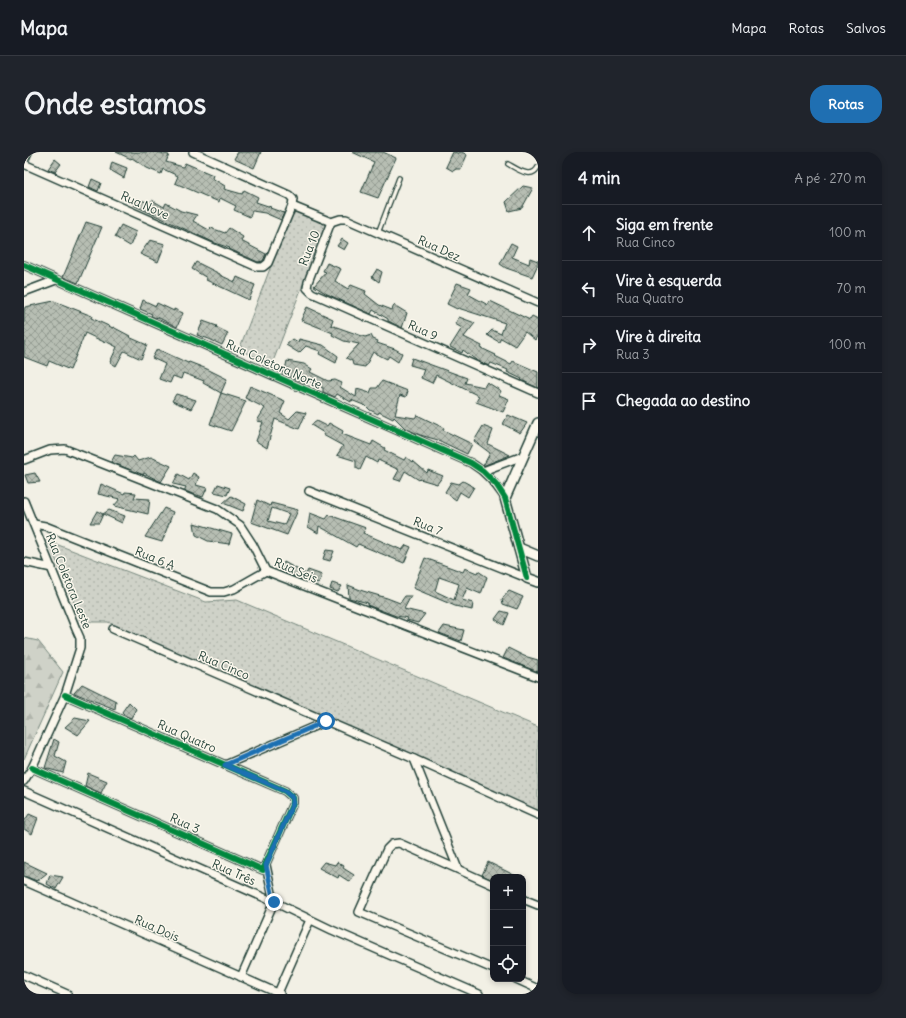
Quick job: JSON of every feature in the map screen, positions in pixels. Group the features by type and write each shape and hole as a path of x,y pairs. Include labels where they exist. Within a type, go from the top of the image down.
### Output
{"street":[{"path":"24,162 28,152"},
{"path":"193,152 289,195 293,199 292,206 331,222"},
{"name":"Rua Nove","path":"24,162 257,267 263,267 268,263 292,206"},
{"name":"Rua Dez","path":"331,222 346,219 538,303"},
{"name":"Rua 10","path":"308,282 331,222"},
{"name":"Rua Coletora Norte","path":"24,265 457,457 483,471 496,484 505,498"},
{"path":"24,292 56,280"},
{"name":"Rua 9","path":"308,282 307,288 312,293 538,393"},
{"path":"527,578 505,498 538,423"},
{"name":"Rua Seis","path":"24,460 50,450 65,449 217,509 240,525 266,571 538,677"},
{"path":"483,471 523,456"},
{"name":"Rua 7","path":"309,491 538,582"},
{"name":"Rua Coletora Leste","path":"24,501 80,638 80,648 65,695 32,768 24,781"},
{"name":"Rua 6 A","path":"34,524 45,526 211,592 234,590 266,571"},
{"path":"519,548 538,556"},
{"path":"24,562 52,568"},
{"name":"Rua Cinco","path":"113,629 414,759 538,815"},
{"name":"Rua Quatro","path":"65,695 285,791 293,798 293,803 266,865"},
{"path":"225,765 326,721"},
{"path":"414,759 458,869"},
{"name":"Rua 3","path":"32,768 263,870 266,865"},
{"name":"Rua Três","path":"24,791 274,902 310,920 479,994"},
{"path":"490,884 400,843 392,844 387,849 359,912 490,968"},
{"path":"241,977 274,902 266,865"},
{"name":"Rua Dois","path":"24,881 279,994"},
{"path":"526,900 538,906"},
{"path":"279,994 310,920"},
{"path":"24,975 67,994"},
{"path":"523,982 538,988"}],"lane":[{"path":"508,164 525,173 532,174 536,172 538,167"},
{"path":"378,233 400,178"}],"green space":[{"path":"293,208 327,223 272,364 239,350"},
{"path":"48,541 206,602 237,600 538,727 538,816 108,622 82,622"},
{"path":"24,638 38,641 63,672 24,759"}],"building":[{"path":"116,152 156,152 169,155 166,162 183,167 185,163 213,175 212,178 225,186 224,189 242,194 244,190 258,197 256,202 284,213 281,220 265,213 252,211 250,217 234,210 236,206 220,198 219,202 175,183 178,176 163,169 161,174 147,168 132,158 131,159"},
{"path":"238,152 261,152 254,168 234,159"},
{"path":"352,152 383,152 396,158 378,198 361,192 374,162"},
{"path":"453,152 462,152 467,155 461,169 456,169 453,171 446,167"},
{"path":"55,159 61,164 55,172 48,169"},
{"path":"112,162 127,168 124,178 110,170"},
{"path":"92,179 101,183 98,191 89,187"},
{"path":"523,186 533,188 522,208 509,211 506,202"},
{"path":"136,199 151,203 152,200 164,207 166,203 181,211 197,215 193,221 209,230 211,228 225,233 229,228 243,237 241,241 266,254 263,261 258,262 133,205"},
{"path":"86,222 102,227 78,283 63,277"},
{"path":"121,225 136,232 130,246 115,237"},
{"path":"342,239 348,243 344,250 337,246"},
{"path":"150,240 165,244 158,262 140,254"},
{"path":"511,243 517,246 512,257 529,264 530,258 538,261 532,277 506,268 500,264"},
{"path":"196,262 235,282 237,277 255,285 249,300 206,280 207,278 192,269"},
{"path":"327,263 341,269 335,281 348,289 351,285 366,291 365,294 379,305 392,310 394,305 407,313 402,328 388,321 388,319 373,310 371,314 327,294 314,286 326,272 323,271"},
{"path":"377,269 382,272 379,282 372,277"},
{"path":"457,283 471,288 468,294 488,305 490,301 530,320 532,317 538,320 538,335 535,340 525,332 515,346 501,338 499,342 487,335 492,330 501,334 505,323 458,308 457,309 447,304"},
{"path":"143,300 156,306 157,303 174,311 174,309 183,313 177,327 157,317 151,316 152,314 140,309"},
{"path":"54,301 92,316 91,318 113,327 130,336 129,337 147,345 141,359 124,351 116,366 110,362 117,347 85,333 70,370 49,361 47,366 24,357 25,307"},
{"path":"307,307 333,319 331,325 365,337 371,335 373,339 378,341 377,343 402,353 398,362 389,356 387,359 373,352 365,367 353,365 352,361 346,358 359,344 344,341 332,335 333,333 301,320"},
{"path":"459,317 475,323 464,337 511,364 513,361 538,372 538,388 507,372 508,370 491,363 489,366 476,360 463,350 462,353 450,347 462,328 455,324"},
{"path":"203,321 217,326 216,327 228,333 222,345 197,335"},
{"path":"293,339 298,342 299,339 323,345 338,356 336,363 319,354 320,351 306,346 299,353 286,345"},
{"path":"157,349 188,363 189,362 207,369 227,379 221,393 203,383 204,381 183,373 181,379 173,376 170,383 159,379 165,364 152,358"},
{"path":"412,358 467,378 465,383 484,387 487,382 501,391 499,395 509,399 503,412 476,402 479,396 436,375 432,383 421,378 424,369 410,365"},
{"path":"287,361 304,364 312,369 310,372 328,381 335,380 342,383 340,387 356,397 357,389 370,393 372,388 377,388 382,381 408,391 406,397 400,395 395,415 415,418 417,415 472,444 467,454 438,440 420,435 405,428 394,417 393,419 379,412 378,414 366,406 351,400 351,402 337,394 335,397 323,392 323,388 307,380 305,383 281,372 285,370"},
{"path":"250,386 285,401 280,413 289,419 297,411 306,413 299,429 275,419 267,448 256,441 263,422 257,421 265,408 245,398"},
{"path":"221,393 246,401 231,431 210,424"},
{"path":"176,394 196,400 191,409 172,401"},
{"path":"508,415 527,423 520,433 503,424"},
{"path":"317,421 327,426 329,423 343,431 342,434 371,445 373,441 385,448 384,450 404,460 406,457 412,462 413,461 427,473 428,470 443,476 437,484 419,480 405,471 400,481 394,479 399,470 378,460 377,463 366,457 360,470 356,468 356,461 337,455 343,446 323,435 324,433 311,425"},
{"path":"483,426 493,430 488,444 510,455 483,466 490,453 474,441"},
{"path":"115,455 132,458 134,456 138,461 151,457 171,466 161,482 144,473 143,475 111,462"},
{"path":"35,473 40,482 28,483 25,475"},
{"path":"193,473 199,477 196,485 207,488 203,497 184,491 186,487 173,484 178,474 189,480"},
{"path":"463,481 474,487 468,497 460,492 456,500 445,492 451,482 459,484"},
{"path":"101,484 124,494 125,492 136,493 134,498 150,499 148,514 114,506 120,499 98,494"},
{"path":"218,484 230,488 227,495 214,492"},
{"path":"231,496 246,504 243,511 223,503"},
{"path":"257,500 270,506 271,503 298,510 287,535 251,522","holes":["272,508 289,514 284,525 268,521"]},
{"path":"164,508 173,512 162,542 145,537"},
{"path":"109,510 125,516 122,523 103,514"},
{"path":"97,511 103,514 99,523 90,523"},
{"path":"310,513 326,519 329,515 366,528 363,533 402,550 406,545 411,547 404,563 358,544 356,547 319,526 318,533 308,527"},
{"path":"194,523 232,534 229,544 208,541 196,535"},
{"path":"326,550 334,551 330,561 323,559"},
{"path":"425,558 463,572 465,568 477,573 478,571 487,577 481,594 467,588 462,600 473,603 472,610 455,606 413,588","holes":["439,577 459,584 454,600 435,591"]},
{"path":"284,562 306,574 308,570 322,575 319,584 306,581 281,571"},
{"path":"332,583 342,586 338,592 330,589"},
{"path":"348,585 400,603 405,596 411,596 404,609 425,614 418,623 407,620 408,618 396,616 367,605 368,603 349,598"},
{"path":"509,591 523,597 517,609 503,604 502,599"},
{"path":"501,611 509,613 504,625 495,619"},
{"path":"444,626 464,630 461,641 439,633"},
{"path":"508,648 524,656 538,660 538,672 503,658"},
{"path":"82,684 116,701 115,709 74,693"},
{"path":"129,702 136,709 131,718 124,715 122,712"},
{"path":"75,718 90,721 78,735 65,727"},
{"path":"54,739 59,742 55,756 66,762 63,773 45,768"},
{"path":"88,773 107,781 101,793 85,786"},
{"path":"29,814 38,818 32,834 24,829 24,822"},
{"path":"24,862 47,873 37,881 24,876"},
{"path":"324,862 335,865 337,862 344,866 343,868 354,875 350,882 339,875 338,878 319,868"},
{"path":"488,862 512,874 490,874 490,879 482,875"},
{"path":"50,875 63,877 56,889 47,884"}],"cycle path":[{"path":"24,265 471,463 483,471 496,484 505,498 527,578"},
{"path":"32,768 263,870 293,803 293,798 285,791 65,695"}],"route":[{"path":"274,902 266,865 293,803 293,798 285,791 225,765 326,721"}]}
